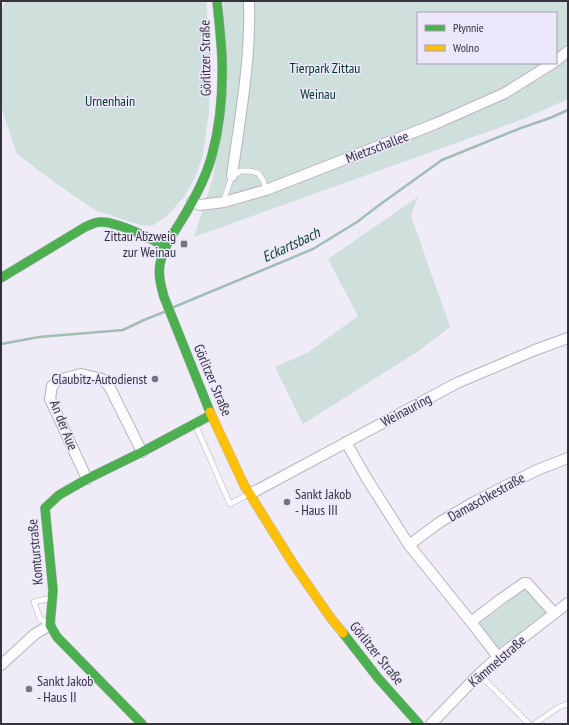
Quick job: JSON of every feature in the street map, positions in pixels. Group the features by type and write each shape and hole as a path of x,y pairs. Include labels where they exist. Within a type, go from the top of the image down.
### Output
{"main road":[{"name":"Görlitzer Straße","path":"217,1 222,68 220,100 212,155 201,185 162,255 160,265 160,283 174,323 212,415 250,494 292,562 330,617 378,678 419,724"},
{"path":"1,278 85,227 100,222 112,224 152,239 166,246"},
{"name":"Komturstraße","path":"50,625 53,590 45,508 59,495 87,479 212,415"},
{"path":"50,625 57,637 142,724"}],"street":[{"path":"232,176 247,68 250,27 249,1"},
{"path":"557,60 568,51"},
{"name":"Mietzschallee","path":"192,202 200,205 224,202 266,190 435,124 505,93 551,64"},
{"name":"Weinauring","path":"250,494 457,383 535,350 568,338"},
{"name":"An der Aue","path":"87,479 50,399 52,386 58,380 81,374 102,379 109,386 142,452"},
{"path":"346,442 409,545 498,657"},
{"name":"Damaschkestraße","path":"409,545 440,522 474,502 537,470 568,458"},
{"path":"471,622 501,598 524,583 527,583 554,613"},
{"name":"Kämmelstraße","path":"431,724 479,674 498,657 568,603"},
{"path":"1,665 35,634 50,625"}],"lane":[{"path":"224,202 232,176 241,171 249,170 258,173 263,180 266,190"},
{"path":"194,424 230,504 250,494"},
{"path":"50,625 40,619 34,602 52,598"},
{"path":"479,674 529,724"},
{"path":"534,724 559,707 568,704"}],"green space":[{"name":"Urnenhain","path":"6,1 206,1 211,53 209,112 203,154 197,173 185,196 166,217 152,226 140,225 95,210 17,154 1,107 1,10"},
{"name":"Weinau","path":"224,1 568,1 568,99 523,119 194,237 214,174"},
{"path":"418,197 411,216 450,327 417,352 303,424 275,367 307,353 358,316 328,259"},
{"path":"526,588 547,614 499,653 476,626"}],"waterway":[{"name":"Eckartsbach","path":"174,307 313,249 357,222 442,160 568,110"},
{"name":"Eckartsbach","path":"1,344 39,337 123,330 164,312"}],"traffic: fast":[{"path":"210,412 164,297 159,272 163,252 199,189 215,144 220,107 222,70 217,1"},
{"path":"1,278 85,227 98,222 107,222 124,227 166,247"},
{"path":"142,724 57,637 50,625 53,590 45,508 59,495 87,479 142,452 211,415"},
{"path":"343,633 378,678 419,724"}],"traffic: slow":[{"path":"210,412 244,485 292,562 330,617 343,633"}],"place":[{"name":"Zittau Abzweig zur Weinau","path":"184,244"},
{"name":"Glaubitz-Autodienst","path":"155,379"},
{"name":"Sankt Jakob - Haus III","path":"287,502"},
{"name":"Sankt Jakob - Haus II","path":"29,689"}],"park label":[{"name":"Tierpark Zittau","path":"325,68"}]}
